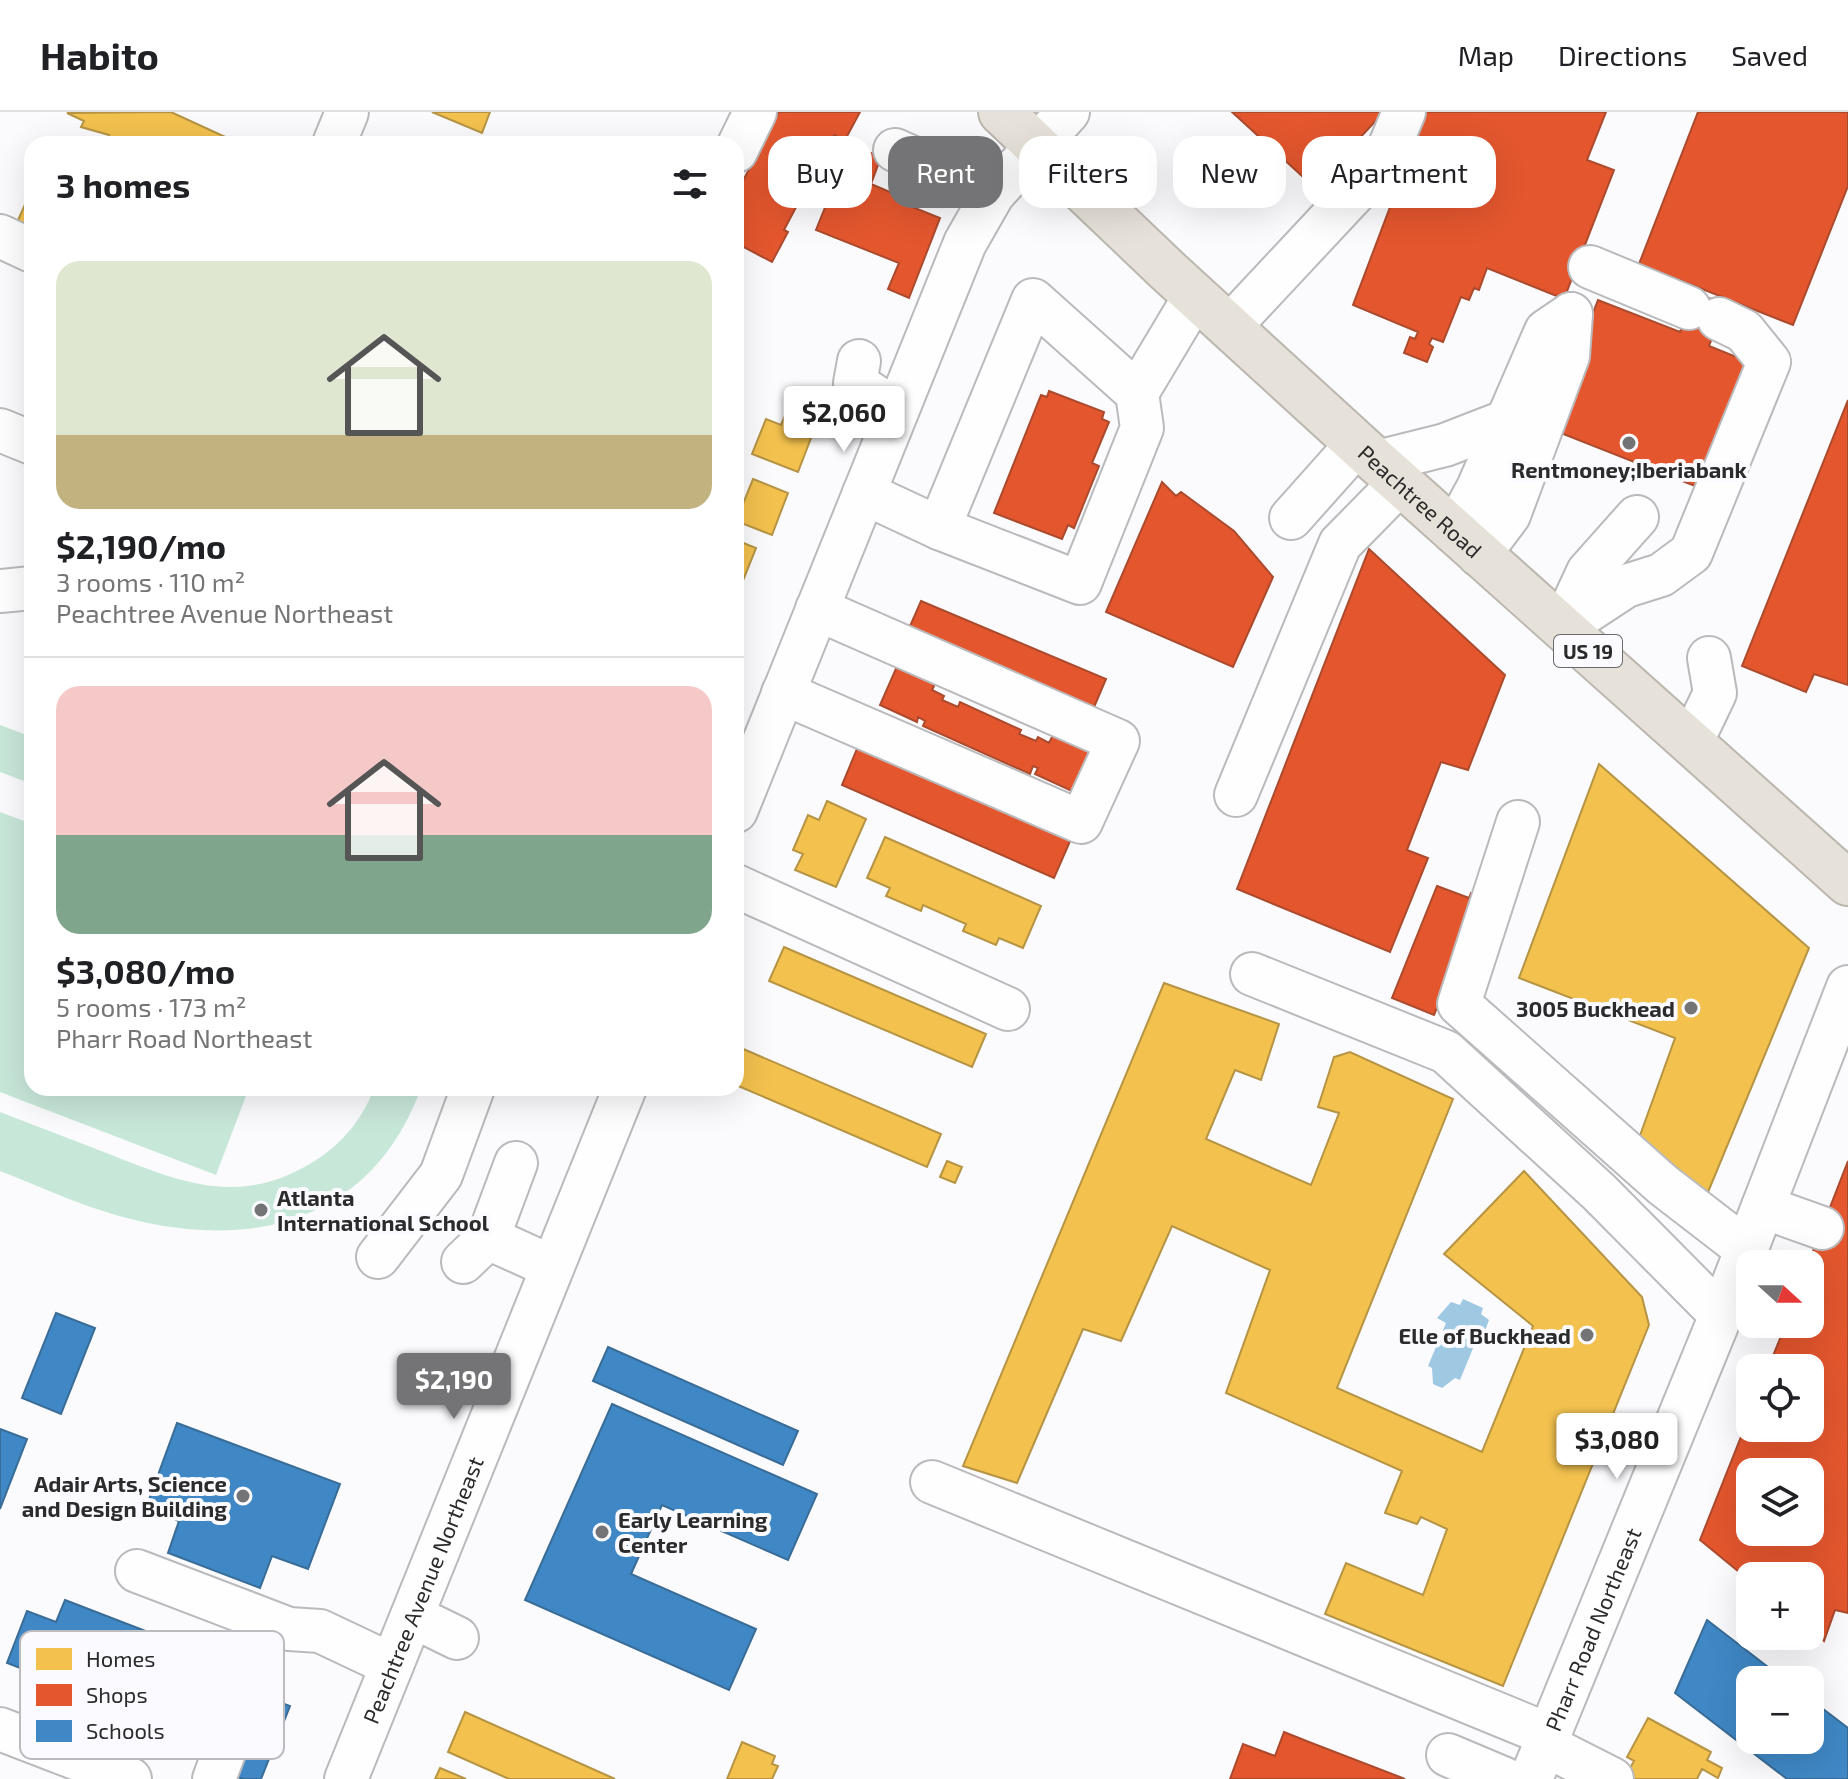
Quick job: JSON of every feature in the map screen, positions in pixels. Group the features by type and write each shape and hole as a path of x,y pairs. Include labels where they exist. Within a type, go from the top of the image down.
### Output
{"highway":[{"name":"Peachtree Road","path":"1001,112 1025,136"},
{"name":"Peachtree Road","path":"1101,208 1467,544 1848,883"}],"street":[{"path":"337,136 347,112"},
{"path":"743,136 755,112"},
{"path":"1046,136 1068,112"},
{"path":"1229,327 1373,173 1386,155 1404,112"},
{"path":"1003,183 1019,166"},
{"path":"744,791 965,243 985,208"},
{"path":"0,236 24,247"},
{"path":"1562,628 1626,586 1661,575 1691,553 1769,362 1709,308 1590,267"},
{"path":"1104,363 1195,296"},
{"path":"864,493 939,528 1080,583 1142,428 1137,393 1195,296"},
{"path":"939,528 1033,300 1137,393"},
{"path":"1571,314 1568,356 1509,515 1467,544 1507,421 1546,331 1571,314"},
{"path":"859,361 855,383 897,411"},
{"path":"1291,518 1378,463 1445,445 1507,421"},
{"path":"0,430 24,440"},
{"path":"1236,795 1340,544 1378,463"},
{"path":"1562,628 1588,572 1637,517 1637,549 1626,586"},
{"path":"0,591 24,589"},
{"path":"783,693 1081,822 1118,741 817,609"},
{"path":"1691,743 1715,693 1709,658"},
{"path":"1518,822 1459,1004 1663,1185 1746,1249"},
{"path":"744,890 1008,1009"},
{"path":"1252,974 1446,1052 1587,1181 1721,1315"},
{"name":"Pharr Road Northeast","path":"1542,1753 1721,1315 1848,987"},
{"path":"378,1257 441,1175 470,1096"},
{"name":"Peachtree Avenue Northeast","path":"346,1779 622,1096"},
{"path":"516,1163 475,1250 552,1267"},
{"path":"1763,1207 1822,1228"},
{"path":"932,1482 1542,1753 1612,1779"},
{"path":"137,1571 289,1629 320,1631 392,1665"},
{"path":"412,1616 457,1638"},
{"path":"0,1729 20,1737"},
{"path":"1448,1755 1505,1779"},
{"path":"78,1759 130,1779"},
{"path":"214,1779 222,1759"}],"green space":[{"path":"0,725 24,734 24,781 0,772"},
{"path":"0,812 24,821 24,1096 246,1096 216,1175 0,1092"},
{"path":"370,1096 417,1096 398,1136 368,1174 333,1201 292,1219 248,1229 201,1230 153,1224 90,1207 0,1171 0,1112 186,1181 236,1187 261,1184 286,1176 333,1148 357,1121"}],"water":[{"path":"1463,1299 1483,1308 1481,1314 1489,1320 1485,1331 1491,1333 1487,1339 1478,1336 1460,1380 1455,1378 1442,1388 1433,1384 1432,1368 1428,1366 1446,1323 1437,1318 1451,1302 1460,1305"}],"building: Homes":[{"path":"171,112 223,136 109,136 81,127 84,121 67,113"},
{"path":"432,112 490,112 482,133"},
{"path":"24,207 24,234 14,229"},
{"path":"786,413 816,425 798,472 752,454 766,419 781,425"},
{"path":"753,479 788,493 772,535 744,524 744,501"},
{"path":"744,543 756,548 744,578"},
{"name":"3005 Buckhead","path":"1599,764 1809,948 1706,1197 1633,1155 1675,1038 1519,978"},
{"path":"827,801 866,819 836,887 795,870 803,854 793,850 808,815 819,820"},
{"path":"885,837 1041,906 1023,948 999,938 996,945 963,931 966,924 923,905 921,911 886,896 890,888 867,878"},
{"path":"784,947 986,1034 972,1067 769,981"},
{"name":"Elle of Buckhead","path":"1164,983 1279,1024 1261,1080 1235,1070 1206,1139 1311,1185 1339,1113 1318,1107 1334,1057 1350,1052 1453,1099 1337,1388 1482,1452 1533,1326 1444,1254 1524,1171 1642,1297 1649,1325 1503,1686 1325,1614 1346,1563 1423,1595 1447,1529 1421,1517 1417,1524 1385,1513 1402,1471 1226,1393 1270,1270 1172,1226 1121,1341 1083,1329 1017,1483 963,1466"},
{"path":"744,1049 941,1134 927,1167 744,1088"},
{"path":"947,1161 962,1167 955,1183 940,1177"},
{"path":"465,1712 615,1779 509,1779 448,1752"},
{"path":"1648,1718 1711,1752 1707,1760 1722,1768 1718,1778 1702,1769 1697,1779 1624,1779 1634,1761 1627,1757"},
{"path":"742,1742 775,1756 772,1764 778,1766 772,1779 727,1779"},
{"path":"440,1768 466,1779 435,1779"}],"building: Shops":[{"path":"779,112 860,112 847,136 768,136 768,208 796,208 784,230 788,232 772,262 744,247 744,179"},
{"path":"1232,112 1384,112 1362,136 1302,136 1302,176 1286,161 1286,136 1258,136"},
{"path":"1426,112 1606,112 1587,160 1614,170 1564,299 1487,268 1479,290 1474,288 1469,300 1461,297 1443,342 1432,338 1429,344 1433,347 1427,362 1404,353 1410,337 1415,339 1418,332 1353,305 1390,208 1496,208 1496,136 1417,136"},
{"path":"1698,112 1848,112 1848,186 1793,325 1639,264"},
{"path":"872,153 881,157 872,181"},
{"path":"872,184 888,191 888,208 915,208 940,218 909,298 888,289 899,263 816,230 825,208 872,208"},
{"path":"1695,293 1725,304 1709,346 1754,364 1705,490 1548,428 1598,300 1680,332"},
{"path":"1049,391 1104,412 1102,419 1109,422 1092,463 1099,466 1074,528 1068,525 1062,539 994,513 1041,395 1047,397"},
{"path":"1848,400 1848,685 1814,674 1806,692 1742,666"},
{"path":"1162,482 1176,496 1181,492 1234,531 1273,577 1233,667 1106,612"},
{"path":"1369,549 1505,675 1468,770 1441,762 1407,850 1428,858 1390,952 1237,889"},
{"path":"921,601 1106,679 1092,712 907,633"},
{"path":"898,664 936,682 932,690 944,696 942,700 958,707 960,702 1021,730 1019,734 1036,741 1038,737 1049,743 1054,733 1093,750 1074,792 1035,774 1038,768 1033,766 1030,774 923,726 925,721 918,717 917,722 880,705"},
{"path":"859,744 1071,839 1054,878 842,785"},
{"path":"1437,886 1469,898 1471,893 1487,899 1471,926 1434,1015 1392,998"},
{"path":"1848,1161 1848,1613 1835,1610 1824,1641 1824,1562 1736,1562 1736,1570 1700,1540 1739,1442 1824,1442 1824,1354 1774,1354 1780,1338 1824,1338 1824,1250 1813,1250"},
{"path":"1284,1732 1405,1779 1230,1779 1243,1744 1275,1756"}],"building: Schools":[{"path":"56,1313 95,1328 61,1414 22,1398"},
{"path":"608,1347 798,1431 783,1465 593,1381"},
{"name":"Early Learning Center","path":"612,1404 817,1494 788,1560 662,1505 631,1574 756,1629 729,1690 525,1600"},
{"name":"Adair Arts, Science and Design Building","path":"177,1423 340,1484 308,1569 272,1556 260,1588 168,1553 179,1521 146,1508"},
{"path":"0,1429 27,1439 0,1509"},
{"path":"65,1600 146,1631 20,1631 20,1668 7,1663 27,1611 56,1622"},
{"path":"1707,1620 1736,1642 1736,1650 1746,1650 1767,1666 1736,1666 1736,1740 1675,1693"},
{"path":"284,1704 290,1706 284,1721"},
{"path":"1824,1710 1848,1728 1848,1779 1787,1779 1754,1754 1824,1754"},
{"path":"229,1759 269,1759 261,1779 243,1779 224,1772"}],"place":[{"name":"Rentmoney;Iberiabank","path":"1629,443"},
{"name":"3005 Buckhead","path":"1691,1008"},
{"name":"Atlanta International School","path":"261,1210"},
{"name":"Elle of Buckhead","path":"1587,1335"},
{"name":"Adair Arts, Science and Design Building","path":"243,1496"},
{"name":"Early Learning Center","path":"602,1532"}]}
